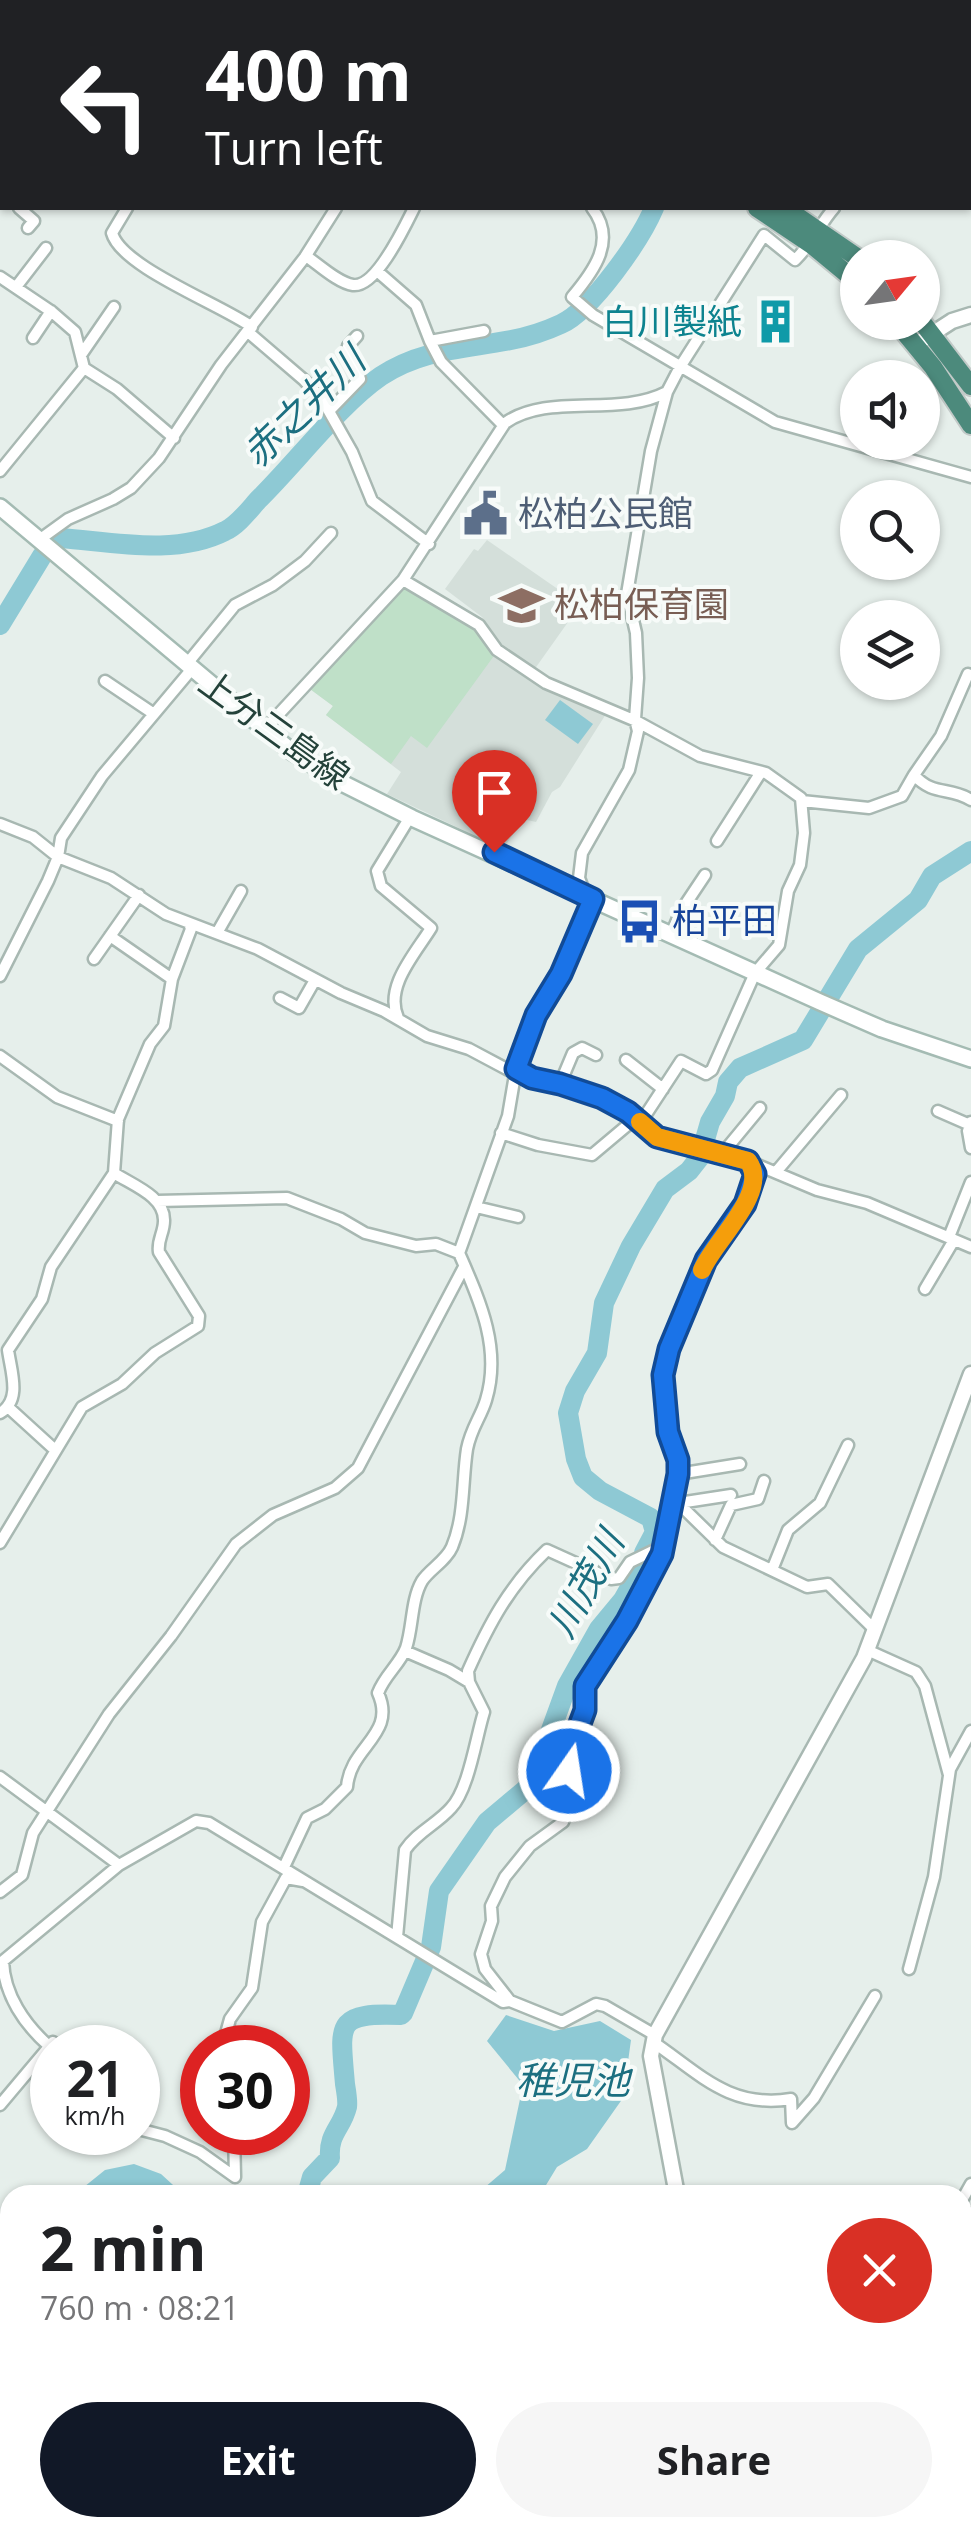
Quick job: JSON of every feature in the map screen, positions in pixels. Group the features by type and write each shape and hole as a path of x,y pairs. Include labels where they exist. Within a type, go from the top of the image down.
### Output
{"highway":[{"path":"761,210 840,249"},
{"path":"787,210 840,264"},
{"path":"911,340 971,425"},
{"path":"937,340 971,386"}],"main road":[{"name":"上分三島線","path":"0,507 188,668 314,767 410,817 826,1005 882,1029 971,1058"}],"street":[{"path":"21,210 34,221 28,228"},
{"path":"126,210 112,233 116,244 162,278 250,330 304,380 329,410 372,501 429,544"},
{"path":"38,540 68,518 131,488 174,438 221,365 306,256 335,210"},
{"path":"306,256 352,285 360,284 377,271 413,210"},
{"path":"593,210 604,230 597,268 572,297 582,305 775,422 971,477"},
{"path":"284,1867 307,1818 325,1809 347,1787 348,1774 384,1720 385,1709 378,1693 405,1651 419,1586 452,1548 464,1498 468,1448 476,1417 486,1401 491,1360 489,1330 459,1253 508,1116 515,1071 536,1015 561,974 589,898 579,878 582,854 629,770 638,732 638,678 636,633 627,594 637,516 667,392 764,235 795,260 833,210"},
{"path":"16,287 46,248"},
{"path":"377,271 416,304 439,358 503,425"},
{"path":"0,277 75,332 84,368 117,389 174,438"},
{"path":"81,355 114,308"},
{"path":"34,338 51,311"},
{"path":"940,324 971,315"},
{"path":"430,341 484,331"},
{"path":"329,410 360,379 348,346 357,336"},
{"path":"915,345 919,340"},
{"path":"0,472 84,368"},
{"path":"265,729 403,580 503,425 528,411 625,404 653,400 667,392"},
{"path":"0,976 58,857 61,838 102,776 235,605 274,585 331,534"},
{"path":"403,580 479,625 497,650 530,674 636,721 700,756 762,772 802,801 870,808 902,796 941,736 968,674"},
{"path":"105,682 121,686 154,714"},
{"path":"718,841 762,772"},
{"path":"914,775 928,789 958,791 971,800"},
{"path":"502,1133 538,1145 592,1155 638,1120 680,1061 706,1074 712,1070 755,973 778,945 788,891 800,865 802,801"},
{"path":"398,1019 393,998 396,986 430,928 381,886 377,871 410,817"},
{"path":"0,824 33,836 58,857 110,878 166,914 258,949 427,1036 470,1049 532,1078 602,1098 657,1137 748,1161 817,1190 867,1203 971,1248"},
{"path":"671,935 681,911 705,875"},
{"path":"217,932 241,891"},
{"path":"94,959 139,895"},
{"path":"54,1448 4,1410 14,1398 4,1349 42,1299 51,1268 114,1173 118,1122 150,1044 164,1026 172,979 191,929 189,923"},
{"path":"110,936 172,979"},
{"path":"280,998 299,1008 314,980"},
{"path":"560,1084 573,1053 582,1048 596,1055"},
{"path":"0,1056 57,1096 118,1122"},
{"path":"626,1060 663,1089"},
{"path":"776,1172 841,1096"},
{"path":"722,1154 760,1108"},
{"path":"938,1111 970,1123 971,1148"},
{"path":"748,1161 755,1174 750,1193 706,1260 665,1363 668,1432 678,1460 678,1474 676,1501 663,1546 643,1593 585,1686 585,1710 569,1753 567,1811 563,1822 530,1846 506,1877 491,1906 492,1921 481,1954 485,1969 510,2001 562,2022 596,2004 605,2006 654,2039 694,2076 757,2101 790,2099 792,2123 814,2098 876,1996"},
{"path":"114,1173 157,1201 287,1198 365,1233 416,1246 436,1244 459,1253"},
{"path":"925,1289 951,1238 971,1182"},
{"path":"0,1542 54,1448 86,1403 122,1384 155,1353 198,1326 199,1316 157,1246 164,1219 157,1201"},
{"path":"476,1207 518,1217"},
{"path":"0,1892 22,1875 33,1833 109,1714 236,1544 272,1515 335,1488 358,1468 464,1267"},
{"path":"675,2185 654,2071 654,2039 867,1650 971,1374"},
{"path":"772,1570 788,1530 820,1504 848,1445"},
{"path":"678,1474 740,1464"},
{"path":"715,1540 731,1505 758,1498 764,1481"},
{"path":"676,1501 731,1495"},
{"path":"676,1501 722,1547 808,1588 828,1584 874,1629"},
{"path":"468,1682 468,1672 506,1596 547,1550 612,1579 619,1578 630,1562 663,1546"},
{"path":"867,1650 920,1675 949,1776"},
{"path":"397,1937 405,1850 454,1806 484,1712 468,1682 405,1651"},
{"path":"909,1969 934,1877 949,1776 971,1731"},
{"path":"0,1777 119,1865"},
{"path":"30,2027 12,1998 4,1962 119,1865 196,1821 209,1823 503,2002 510,2001"},
{"path":"228,2025 255,1977 262,1922 286,1878 309,1882"},
{"path":"0,2105 30,2073"},
{"path":"204,2155 235,2177 235,2155"}],"shaded area":[{"name":"松柏保育園","path":"487,540 575,601 578,608 534,670 508,652 482,617 445,589 474,549 478,551"},
{"path":"404,586 533,681 606,714 536,822 523,819 503,849 387,794 401,772 326,715 333,706 310,689"}],"green space":[{"path":"404,586 474,626 496,653 427,748 411,736 391,764 326,715 333,706 310,689"}],"water":[{"path":"560,700 593,724 578,744 545,720"},
{"name":"稚児池","path":"506,2015 554,2031 600,2021 631,2040 623,2098 587,2149 557,2167 546,2185 488,2185 505,2170 523,2085 487,2041"},
{"path":"134,2164 161,2174 173,2185 86,2185 105,2170"}],"waterway":[{"name":"赤之井川","path":"0,625 42,556 61,538 165,545 206,539 225,531 243,517 350,402 381,376 412,360 523,337 555,327 573,316 614,272 653,210"},
{"name":"川茂川","path":"310,2185 312,2177 330,2158 331,2142 347,2107 342,2047 346,2026 363,2016 403,2013 431,1947 439,1891 487,1822 531,1785 567,1686 599,1629 623,1600 645,1561 644,1553 655,1532 651,1518 600,1491 583,1477 568,1413 575,1391 597,1353 604,1303 631,1246 665,1189 700,1157 710,1122 725,1096 728,1082 740,1068 803,1040 858,949 918,900 932,876 971,851"}],"slow traffic":[{"path":"640,1122 657,1137 748,1161 753,1168 754,1182 745,1204 702,1270"}],"place":[{"name":"白川製紙","path":"775,322"},
{"name":"松柏公民館","path":"485,514"},
{"name":"松柏保育園","path":"521,605"},
{"name":"柏平田","path":"639,921"}],"route":[{"path":"494,852 593,899 561,974 536,1015 516,1069 532,1078 602,1098 628,1112 657,1137 748,1161 755,1174 745,1204 706,1260 669,1349 663,1375 668,1432 678,1460 678,1474 662,1554 627,1621 585,1686 585,1710 569,1753 569,1771"}]}
